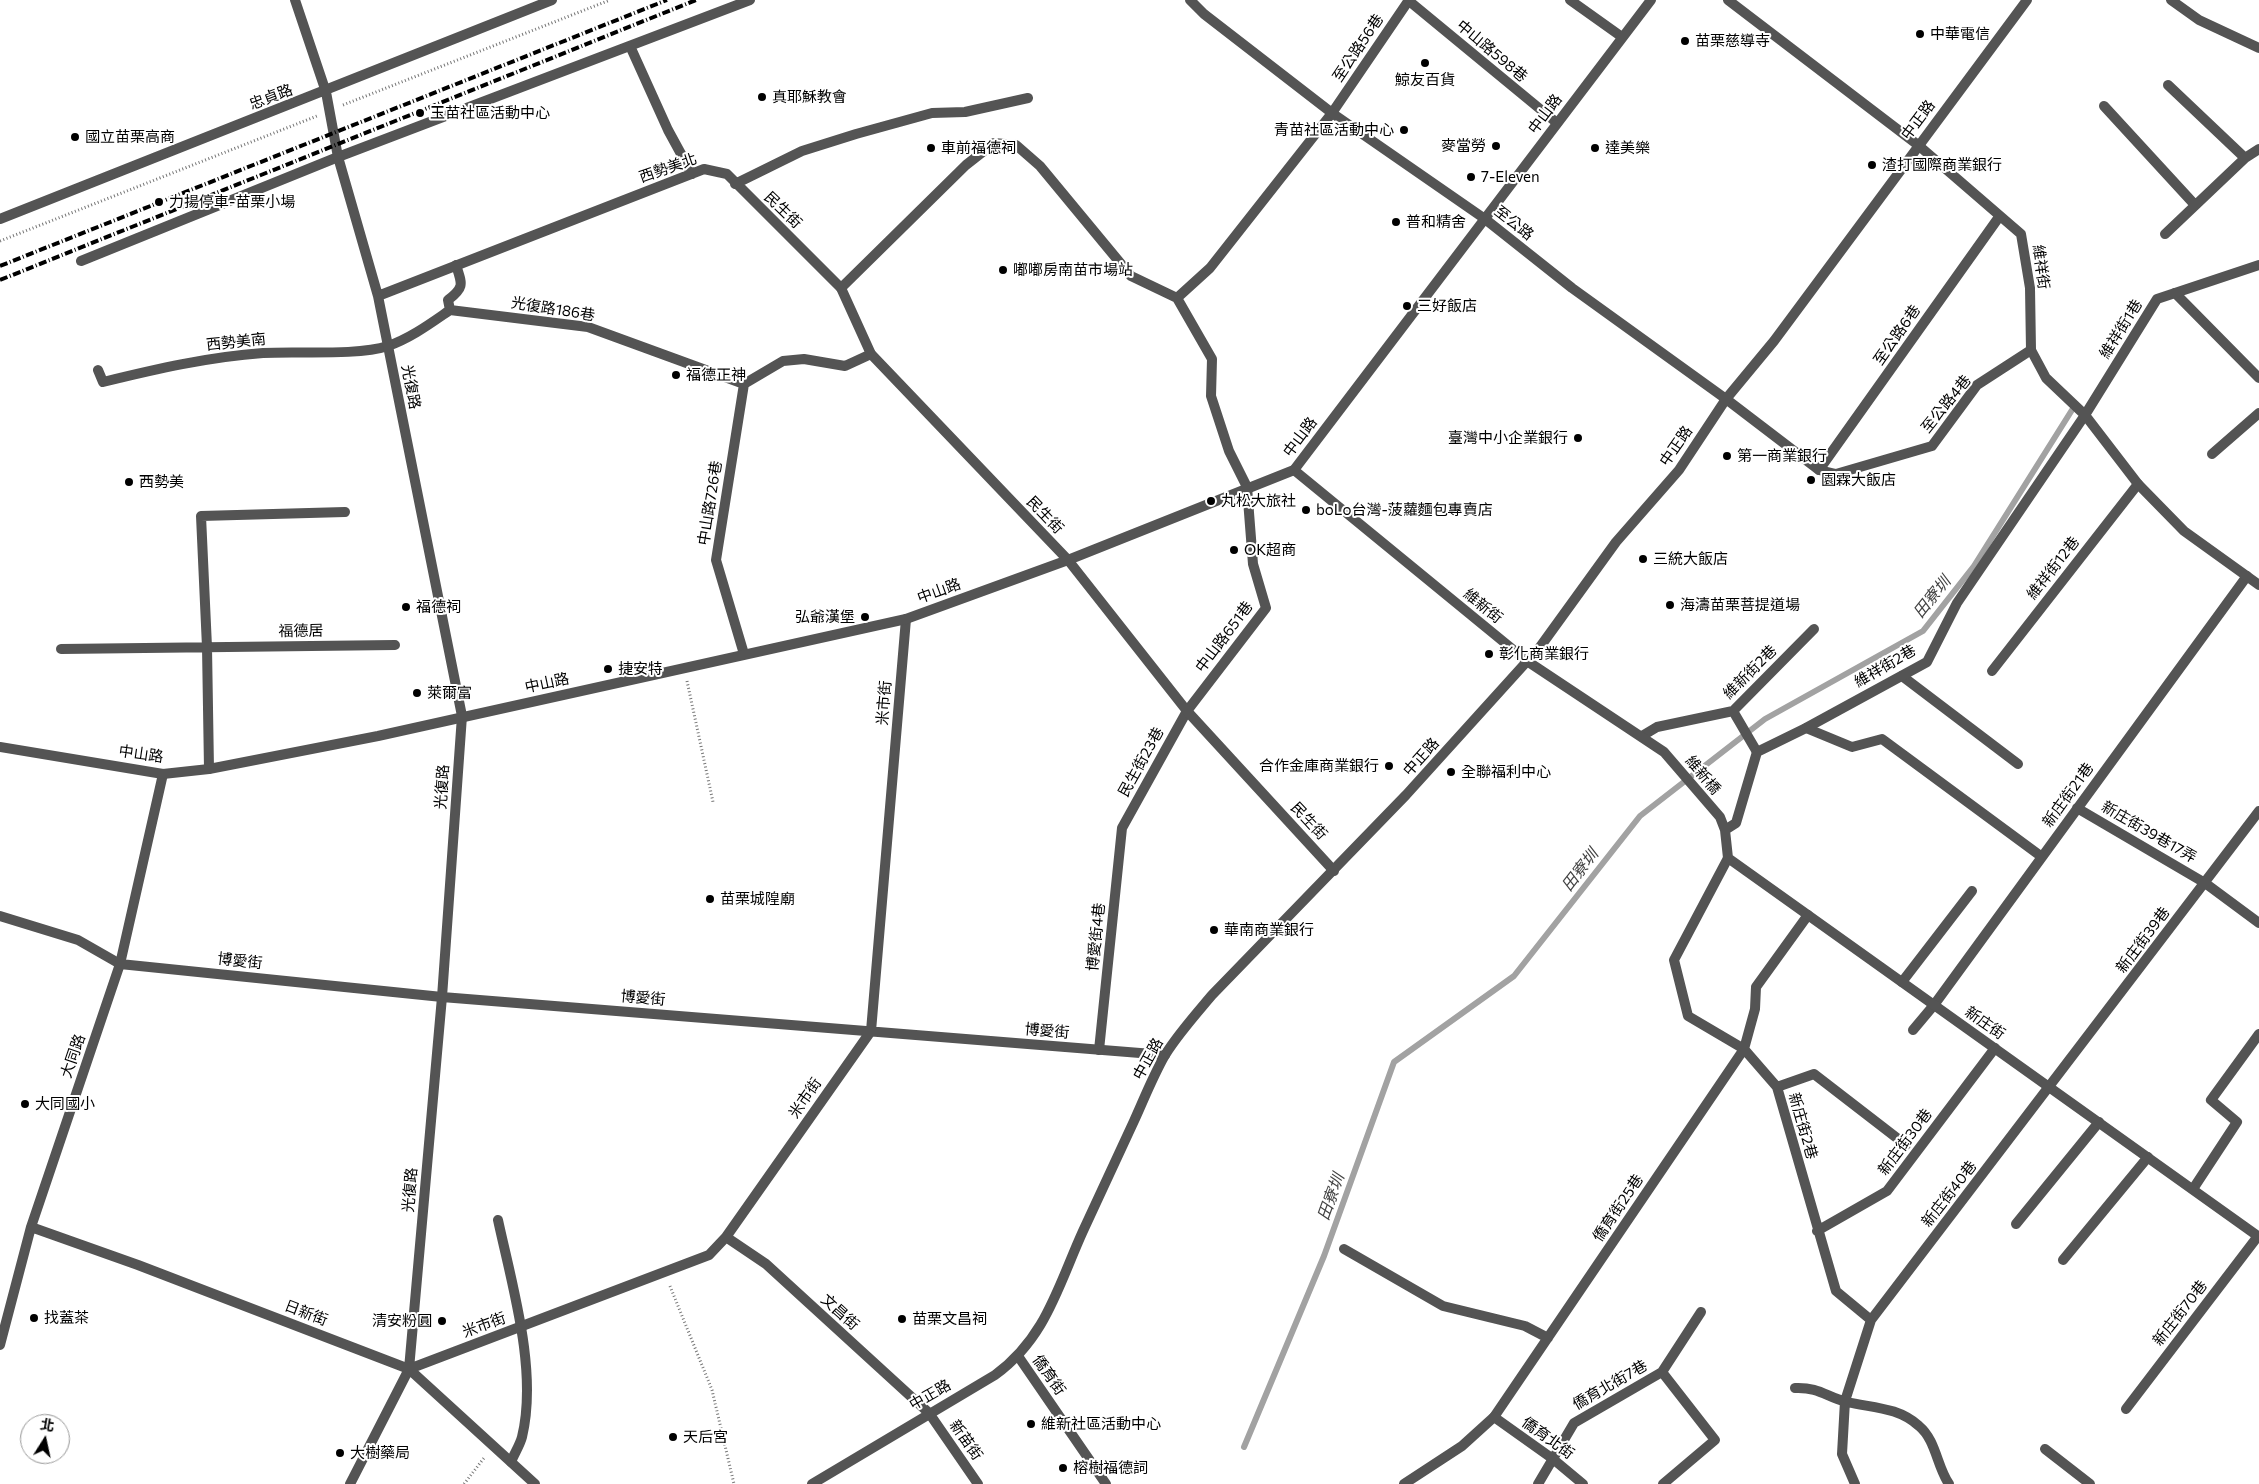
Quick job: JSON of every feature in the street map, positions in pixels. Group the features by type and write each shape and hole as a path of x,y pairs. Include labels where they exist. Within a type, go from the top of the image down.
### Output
{"street":[{"name":"光復路","path":"294,0 326,92 338,157 378,296 462,716 442,997 409,1369 350,1484"},
{"name":"忠貞路","path":"0,219 326,92 552,0"},
{"path":"81,261 338,157 750,0"},
{"name":"至公路","path":"1190,0 1204,14 1332,113 1485,219 1572,288 1726,399 1819,470"},
{"name":"至公路56巷","path":"1177,298 1210,268 1332,113 1409,0"},
{"name":"中山路598巷","path":"1409,0 1557,123"},
{"path":"1570,0 1622,37"},
{"name":"中山路","path":"0,747 162,774 209,769 462,716 906,619 1068,560 1247,487 1294,470 1652,0"},
{"name":"維祥街","path":"1728,0 1918,145 1999,217 2022,234 2030,288 2032,350 2046,378 2086,415 2138,484 2184,531 2259,585"},
{"name":"中正路","path":"812,1484 995,1375 1018,1356 1042,1325 1165,1055 1212,995 1406,795 1540,647 1616,542 1679,470 1726,399 1774,341 2027,0"},
{"path":"2171,0 2199,20 2259,48"},
{"path":"630,46 668,130 692,174"},
{"path":"2168,85 2245,158"},
{"path":"735,184 802,151 856,134 932,114 965,112 1028,98"},
{"path":"2104,106 2195,205"},
{"path":"841,288 966,165 994,143 1016,144 1040,166 1132,276 1177,298 1212,359 1212,396 1229,451 1247,487"},
{"path":"2165,234 2245,158 2259,149"},
{"name":"西勢美北","path":"378,296 704,169 727,174 735,184"},
{"name":"民生街","path":"735,184 841,288 870,354 1068,560 1187,711 1334,870"},
{"name":"至公路6巷","path":"1819,470 1999,217"},
{"path":"387,346 419,331 450,310 448,300 459,292 462,283 456,265"},
{"name":"維祥街1巷","path":"2086,415 2157,299 2259,265"},
{"path":"2175,293 2259,378"},
{"name":"光復路186巷","path":"450,310 588,327 744,384"},
{"name":"西勢美南","path":"98,370 103,382 188,362 262,354 357,350 387,346"},
{"name":"至公路4巷","path":"1819,470 1836,474 1932,446 1977,385 2032,350"},
{"path":"744,384 783,361 804,360 845,366 870,354"},
{"name":"中山路726巷","path":"744,384 716,560 744,654"},
{"path":"2212,454 2259,413"},
{"name":"維祥街2巷","path":"1757,752 1806,728 1927,662 1957,603 2086,415"},
{"name":"維新街","path":"1294,470 1526,661 1664,752"},
{"name":"維祥街12巷","path":"1992,671 2138,484"},
{"name":"中山路651巷","path":"1187,711 1266,608 1253,564 1247,487"},
{"path":"209,769 207,647 201,516 345,512"},
{"name":"新庄街21巷","path":"1913,1030 1934,1005 2248,576"},
{"name":"米市街","path":"409,1369 709,1255 726,1237 871,1031 906,619"},
{"name":"維新街2巷","path":"1642,736 1657,726 1733,711 1814,629"},
{"name":"福德居","path":"61,649 395,645"},
{"path":"1902,676 2018,764"},
{"name":"民生街23巷","path":"1122,828 1187,711"},
{"path":"1728,858 1725,830 1736,823 1757,752 1733,711"},
{"path":"1806,728 1852,747 1882,739 2042,857"},
{"name":"維新橋","path":"1664,752 1720,818 1725,830"},
{"name":"大同路","path":"0,1345 31,1227 120,964 162,774"},
{"name":"新庄街39巷17弄","path":"2077,808 2205,883 2259,923"},
{"name":"新庄街39巷","path":"2050,1087 2259,811"},
{"name":"博愛街4巷","path":"1099,1050 1122,828"},
{"name":"新庄街","path":"1728,858 2193,1188 2259,1237"},
{"name":"新庄街2巷","path":"1728,858 1674,960 1688,1016 1744,1049 1777,1087 1817,1231 1836,1291 1871,1320"},
{"path":"1902,982 1972,891"},
{"name":"僑育街25巷","path":"1404,1484 1462,1446 1494,1418 1744,1049 1755,1009 1756,987 1808,915"},
{"path":"0,916 78,940 120,964"},
{"name":"博愛街","path":"120,964 442,997 1165,1055"},
{"path":"2193,1188 2236,1122 2211,1100 2259,1034"},
{"name":"新庄街30巷","path":"1817,1231 1887,1191 1995,1048"},
{"path":"1777,1087 1814,1074 1906,1145"},
{"name":"新庄街40巷","path":"1855,1484 1842,1454 1845,1402 1871,1320 2050,1087"},
{"path":"2016,1224 2099,1122"},
{"path":"2063,1260 2148,1156"},
{"path":"498,1220 522,1327 527,1396 522,1437 511,1462"},
{"name":"日新街","path":"31,1227 138,1265 409,1369 535,1484"},
{"name":"文昌街","path":"726,1237 766,1264 929,1414"},
{"name":"新庄街70巷","path":"2126,1408 2259,1237"},
{"path":"1344,1249 1443,1306 1525,1326 1548,1338"},
{"name":"僑育北街7巷","path":"1538,1484 1574,1423 1662,1372 1701,1312"},
{"name":"僑育街","path":"1018,1356 1106,1484"},
{"path":"1662,1372 1716,1440 1663,1484"},
{"path":"1795,1388 1812,1388 1845,1402 1892,1409 1920,1426 1938,1455 1949,1484"},
{"name":"新苗街","path":"929,1414 978,1484"},
{"name":"僑育北街","path":"1494,1418 1553,1459 1583,1484"},
{"path":"2045,1450 2090,1484"}],"path":[{"path":"0,241 610,0"},
{"path":"684,668 714,802"},
{"path":"664,1272 712,1390 734,1484"},
{"path":"464,1484 494,1445"}],"waterway":[{"name":"田寮圳","path":"1244,1447 1324,1256 1394,1062 1514,976 1640,816 1765,719 1923,631 1974,566 2072,410"}],"railway":[{"path":"0,266 667,0"},
{"path":"0,280 696,0"}],"place":[{"name":"中華電信","path":"1920,34"},
{"name":"苗栗慈導寺","path":"1685,41"},
{"name":"鯨友百貨","path":"1425,63"},
{"name":"真耶穌教會","path":"762,97"},
{"name":"玉苗社區活動中心","path":"420,113"},
{"name":"青苗社區活動中心","path":"1404,130"},
{"name":"國立苗栗高商","path":"75,137"},
{"name":"麥當勞","path":"1496,146"},
{"name":"車前福德祠","path":"931,148"},
{"name":"達美樂","path":"1595,148"},
{"name":"渣打國際商業銀行","path":"1872,165"},
{"name":"7-Eleven","path":"1471,177"},
{"name":"力揚停車-苗栗小場","path":"159,202"},
{"name":"普和精舍","path":"1396,222"},
{"name":"嘟嘟房南苗市場站","path":"1003,270"},
{"name":"三好飯店","path":"1407,306"},
{"name":"福德正神","path":"676,375"},
{"name":"臺灣中小企業銀行","path":"1578,438"},
{"name":"第一商業銀行","path":"1727,456"},
{"name":"園霖大飯店","path":"1811,480"},
{"name":"西勢美","path":"129,482"},
{"name":"丸松大旅社","path":"1211,501"},
{"name":"boLo台灣-菠蘿麵包專賣店","path":"1306,510"},
{"name":"OK超商","path":"1234,550"},
{"name":"三統大飯店","path":"1643,559"},
{"name":"海濤苗栗菩提道場","path":"1670,605"},
{"name":"福德祠","path":"406,607"},
{"name":"弘爺漢堡","path":"865,617"},
{"name":"彰化商業銀行","path":"1489,654"},
{"name":"捷安特","path":"608,669"},
{"name":"萊爾富","path":"417,693"},
{"name":"合作金庫商業銀行","path":"1389,766"},
{"name":"全聯福利中心","path":"1451,772"},
{"name":"苗栗城隍廟","path":"710,899"},
{"name":"華南商業銀行","path":"1214,930"},
{"name":"大同國小","path":"25,1104"},
{"name":"找蓋茶","path":"34,1318"},
{"name":"苗栗文昌祠","path":"902,1319"},
{"name":"清安粉圓","path":"442,1321"},
{"name":"維新社區活動中心","path":"1031,1424"},
{"name":"天后宮","path":"673,1437"},
{"name":"大樹藥局","path":"340,1453"},
{"name":"榕樹福德詞","path":"1063,1468"}]}
